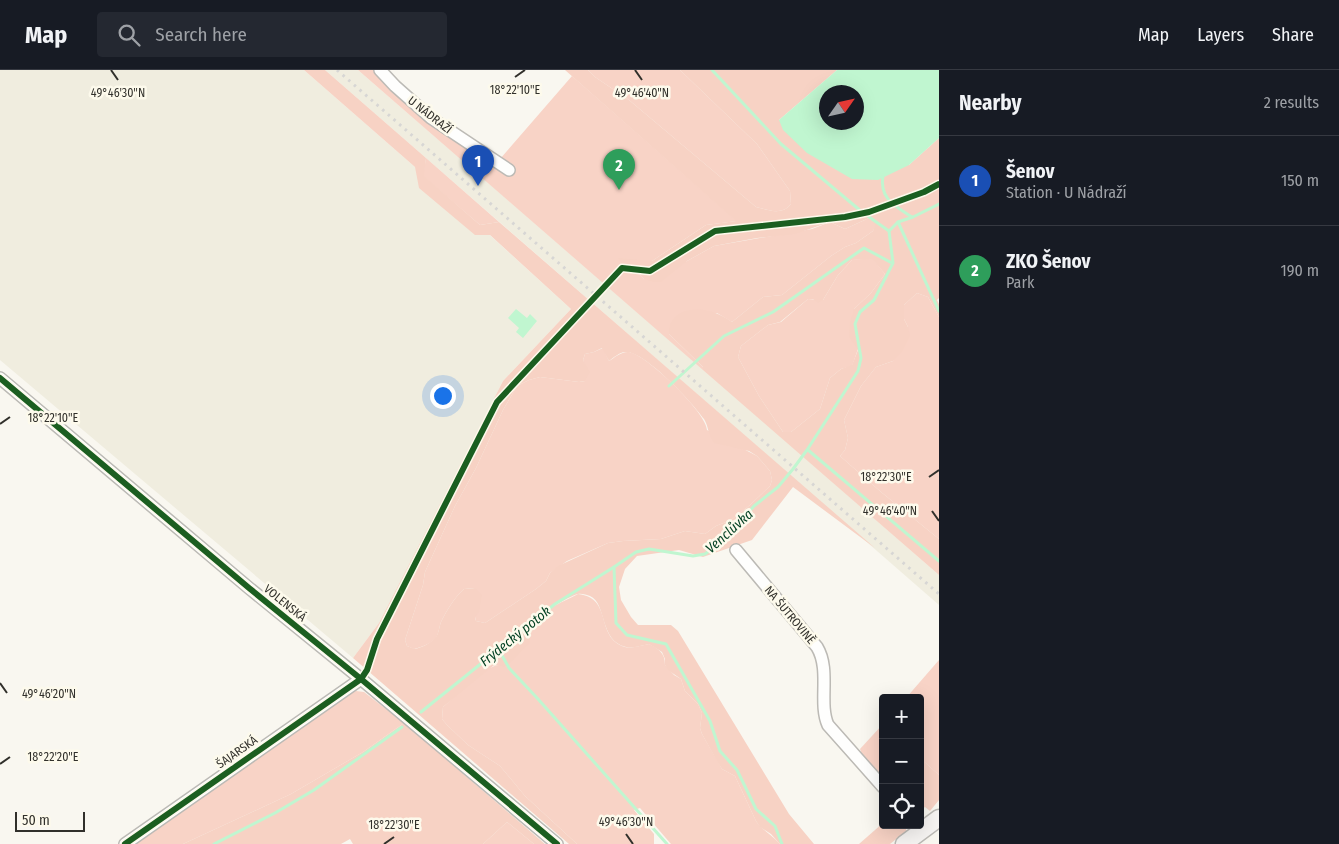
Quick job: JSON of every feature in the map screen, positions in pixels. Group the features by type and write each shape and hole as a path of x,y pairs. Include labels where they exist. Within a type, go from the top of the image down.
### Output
{"main road":[{"path":"924,825 939,818"},
{"path":"904,844 916,829"}],"street":[{"name":"U NÁDRAŽÍ","path":"380,70 431,118 509,170"},
{"name":"VOLENSKÁ","path":"0,378 556,844"},
{"name":"NA ŠUTROVINĚ","path":"736,550 817,647 822,659 825,716 828,725 880,784"},
{"name":"ŠAJARSKÁ","path":"125,844 361,679"}],"shaded area":[{"path":"0,70 304,70 415,167 571,309 503,381 379,623 353,658 0,360"},
{"path":"304,70 325,70 426,158 424,176 480,225 499,222 875,548 793,487 752,540 703,557 679,550 637,556 625,569 619,587 621,600 638,625 671,625 678,631 789,814 814,844 780,844 771,834 760,827 735,776 722,769 702,734 700,728 702,713 698,704 685,691 681,679 668,670 662,652 649,644 626,647 617,643 607,630 599,606 590,596 578,594 552,607 532,621 527,629 530,643 508,665 504,667 493,666 443,707 442,719 468,745 500,766 525,796 577,844 569,844 353,658 379,623 503,381 571,309 490,235 475,235 419,188 415,167","holes":["602,348 609,361 625,352 644,359 668,379 698,411 706,422 714,443 749,451 757,456 770,471 772,480 770,486 731,520 716,526 705,534 685,531 661,539 608,543 558,566 550,573 546,581 536,589 485,623 476,621 475,617 479,612 482,595 475,588 464,589 448,609 434,639 426,645 415,649 407,646 405,640 423,585 425,572 455,506 517,386 540,377 579,382 585,381 590,372 583,360 585,354"]},
{"path":"325,70 358,70 796,450 939,575 939,605"},
{"path":"358,70 376,70 409,102 500,159 572,76 737,221 706,225 652,261 626,267 634,268 644,279 687,261 714,246 812,229 830,222 845,229 869,218 876,225 873,231 856,243 845,247 831,256 782,295 763,297 732,322 717,313 669,334 704,368 703,370"},
{"path":"565,70 588,70 595,77 629,100 756,207 770,211 783,210 791,204 790,191 757,144 680,70 837,70 779,120 909,165 939,138 939,298 937,300 939,304 939,317 928,297 917,293 904,305 904,319 910,336 902,352 893,361 876,367 861,386 844,420 848,438 845,450 840,456 939,539 939,575 703,370 703,367 669,334 670,325 674,319 686,311 710,311 732,322 763,297 782,295 831,256 845,247 856,243 873,231 875,225 869,218 845,229 830,222 795,234 757,238 714,246 687,261 661,282 644,279 634,268 623,265 618,258 652,261 706,225 736,221","holes":["872,259 885,274 871,293 854,309 850,322 849,337 858,350 852,365 841,369 830,378 820,409 791,432 783,432 759,396 738,357 741,346 768,325 780,322 808,299 813,299 818,303 823,300 838,275 852,260"]},
{"path":"588,70 680,70 757,144 790,191 791,204 779,211 770,211 756,207 629,100 595,77"},
{"path":"837,70 939,70 939,138 909,165 878,180 852,179 807,153 783,130 779,120 819,86 819,130 864,130 864,85 820,85"},
{"path":"426,158 499,222 480,225 423,176"},
{"path":"872,258 885,274 871,293 854,309 858,349 852,366 841,369 830,378 820,409 791,432 783,432 759,396 738,357 741,346 768,325 781,322 808,299 823,300 838,275 852,260"},
{"path":"917,293 928,297 939,317 939,539 840,456 845,450 848,438 844,420 861,386 876,367 893,361 908,327 904,319 904,305"},
{"path":"516,309 527,318 530,314 537,321 523,338 516,332 519,328 508,318"},
{"path":"603,348 609,361 621,353 629,352 649,363 687,399 697,411 707,430 757,456 770,471 772,480 770,486 731,520 716,526 705,534 685,531 661,539 608,543 567,561 550,573 546,581 536,589 485,623 476,621 475,588 464,589 446,613 436,638 429,644 414,649 407,646 405,640 423,585 425,572 455,506 517,386 540,377 579,382 585,381 585,365 583,360 585,354"},
{"path":"578,594 589,597 596,603 601,610 610,635 616,642 625,647 649,644 661,652 665,665 674,675 681,679 685,691 698,704 702,713 700,728 702,734 722,769 735,776 756,821 780,844 671,844 640,808 634,810 654,834 654,844 577,844 525,796 500,766 468,745 442,719 443,707 485,671 498,665 529,635 527,631 536,618"},
{"path":"939,660 939,775 924,762 924,694 909,694"},
{"path":"356,691 364,692 404,723 363,752 291,794 183,844 132,844 350,693"},
{"path":"404,723 545,844 534,844 507,822 483,844 353,844 350,839 341,844 183,844 291,794 363,752"},
{"path":"879,728 879,775 863,757 860,749"},
{"path":"924,762 939,775 939,800 930,811 925,807"},
{"path":"507,822 534,844 483,844"},
{"path":"879,826 879,829 906,829 890,844 859,844"}],"waterway":[{"path":"712,70 781,144 862,212 889,231"},
{"path":"883,175 882,183 886,196 894,205 912,217"},
{"name":"Venclůvka","path":"782,844 775,826 756,809 737,770 720,751 710,721 666,644 627,635 616,623 614,567 636,552 649,549 693,556 705,554 723,541 754,506 778,487 807,450 858,371 861,358 855,324 860,312 874,300 893,263 889,231 898,222 939,204"},
{"path":"898,222 939,311"},
{"path":"669,386 724,336 773,312 864,248 892,263"},
{"path":"808,450 939,561"},
{"name":"Frýdecký potok","path":"421,712 555,604 614,567"},
{"path":"499,650 509,668 667,844"},
{"name":"Frýdecký potok","path":"214,844 275,813 314,790 402,727"}],"railway":[{"path":"337,70 939,594"}],"cycle path":[{"path":"125,844 361,679 367,670 377,639 497,402 622,268 650,271 715,231 845,217 869,212 924,192 939,184"},
{"path":"0,378 557,844"}],"place":[{"name":"Šenov","path":"478,186"},
{"name":"ZKO Šenov","path":"619,190"}]}
